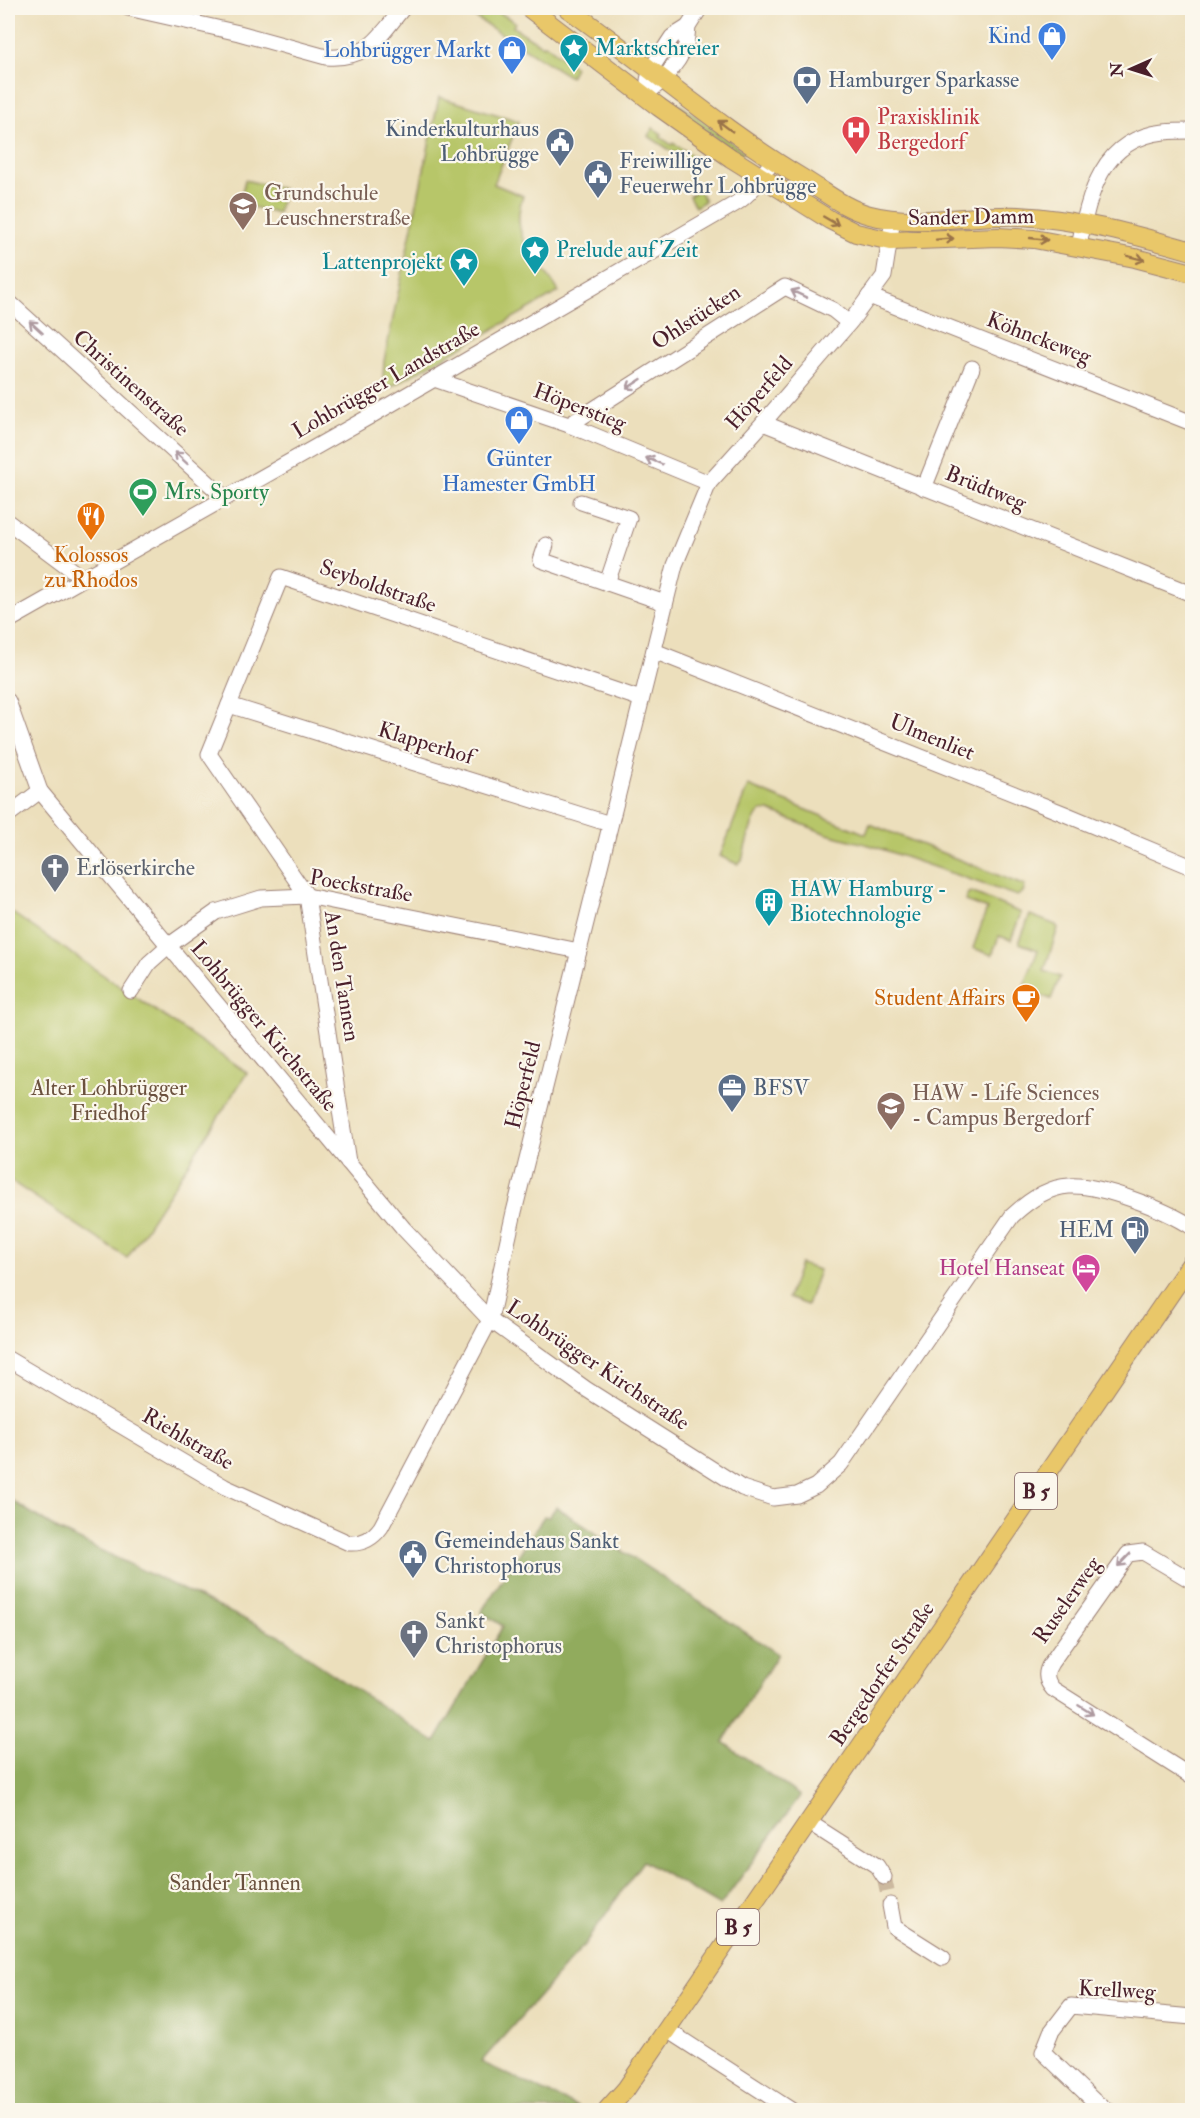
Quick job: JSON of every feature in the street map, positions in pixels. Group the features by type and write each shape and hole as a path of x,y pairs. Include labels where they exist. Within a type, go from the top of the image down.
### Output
{"main road":[{"path":"529,8 644,96 761,178"},
{"path":"567,8 772,160"},
{"name":"Sander Damm","path":"772,160 850,208 870,215 893,219 1018,216 1083,225 1192,251"},
{"name":"Sander Damm","path":"761,178 844,228 862,235 891,241 998,237 1034,239 1079,246 1192,273"},
{"name":"Bergedorfer Straße","path":"607,2110 626,2089 810,1823 1192,1262"}],"street":[{"path":"128,8 239,33 326,57 339,58 362,52 372,45 403,8"},
{"path":"644,96 657,74 686,46 688,27 700,8"},
{"path":"1079,246 1096,179 1110,160 1127,145 1143,136 1163,132 1192,131"},
{"name":"Lohbrügger Landstraße","path":"8,621 434,379 742,199 761,178 772,160"},
{"name":"Höperfeld","path":"354,1543 370,1539 381,1527 490,1320 514,1212 675,566 709,483 849,323 884,276 893,219"},
{"name":"Ohlstücken","path":"569,425 785,287 833,310 849,323"},
{"name":"Köhnckeweg","path":"869,297 1192,423"},
{"name":"Christinenstraße","path":"8,302 224,497"},
{"path":"924,488 972,368"},
{"name":"Höperstieg","path":"434,379 569,425 709,483"},
{"name":"Brüdtweg","path":"763,423 1192,594"},
{"path":"581,502 629,518 607,583"},
{"path":"8,522 84,578"},
{"path":"546,545 541,560 665,603"},
{"name":"Seyboldstraße","path":"209,754 281,577 641,699"},
{"name":"Ulmenliet","path":"654,651 1192,867"},
{"name":"Lohbrügger Kirchstraße","path":"8,701 40,790 404,1229 490,1320 586,1389 742,1488 773,1498 797,1495 816,1486 841,1464 1005,1224 1023,1205 1051,1190 1068,1186 1081,1187 1106,1191 1145,1204 1184,1221 1192,1227"},
{"name":"Klapperhof","path":"229,705 610,824"},
{"name":"An den Tannen","path":"209,754 307,897 348,1162"},
{"path":"8,815 40,790"},
{"name":"Poeckstraße","path":"131,992 149,963 168,946 216,912 261,898 307,897 579,951"},
{"name":"Riehlstraße","path":"8,1359 225,1487 354,1543"},
{"name":"Ruselerweg","path":"1192,1581 1143,1552 1136,1551 1128,1554 1051,1663 1047,1674 1047,1681 1053,1689 1192,1777"},
{"path":"810,1823 877,1866 885,1877"},
{"path":"890,1905 894,1927 943,1958"},
{"name":"Krellweg","path":"1107,2110 1094,2101 1043,2052 1051,2032 1071,2006 1192,2017"},
{"path":"667,2030 791,2110"}],"green space":[{"path":"460,8 492,8 515,22 513,27 543,46 545,44 575,67 570,77"},
{"path":"439,97 519,121 494,184 523,196 519,211 522,237 559,292 382,392 384,361"},
{"path":"677,104 744,152 740,155 674,108"},
{"path":"653,128 662,134 660,137 694,157 690,163 648,136"},
{"path":"245,180 284,189 278,213 239,204"},
{"path":"699,190 705,201 695,207 689,196"},
{"path":"748,786 866,834 870,824 1025,886 1023,892 1017,896 873,846 827,834 769,811 762,811 756,817 742,860 737,864 720,856"},
{"path":"971,892 1021,913 1011,940 999,936 992,955 973,948 987,909 965,901 968,893"},
{"name":"Alter Lohbrügger Friedhof","path":"8,910 247,1073 127,1258 8,1179"},
{"path":"1030,915 1056,925 1058,928 1044,971 1060,977 1051,999 1023,989 1038,950 1019,943"},
{"path":"800,1264 819,1270 807,1305 788,1298"},
{"name":"Sander Tannen","path":"8,1498 58,1530 286,1639 312,1660 435,1742 503,1626 481,1612 544,1516 549,1517 556,1507 778,1654 723,1742 800,1796 720,1906 643,1861 584,1945 481,2062 578,2107 575,2110 8,2110"}],"tunnel":[{"path":"884,1877 890,1905"}],"place":[{"name":"Kind","path":"1052,62"},
{"name":"Marktschreier","path":"574,74"},
{"name":"Lohbrügger Markt","path":"512,76"},
{"name":"Hamburger Sparkasse","path":"807,106"},
{"name":"Praxisklinik Bergedorf","path":"856,156"},
{"name":"Kinderkulturhaus Lohbrügge","path":"560,168"},
{"name":"Freiwillige Feuerwehr Lohbrügge","path":"598,200"},
{"name":"Grundschule Leuschnerstraße","path":"243,232"},
{"name":"Prelude auf Zeit","path":"535,276"},
{"name":"Lattenprojekt","path":"464,288"},
{"name":"Günter Hamester GmbH","path":"519,446"},
{"name":"Mrs. Sporty","path":"143,518"},
{"name":"Kolossos zu Rhodos","path":"91,542"},
{"name":"Erlöserkirche","path":"55,894"},
{"name":"HAW Hamburg - Biotechnologie","path":"769,928"},
{"name":"Student Affairs","path":"1026,1024"},
{"name":"BFSV","path":"732,1114"},
{"name":"HAW - Life Sciences - Campus Bergedorf","path":"891,1132"},
{"name":"HEM","path":"1135,1256"},
{"name":"Hotel Hanseat","path":"1086,1294"},
{"name":"Gemeindehaus Sankt Christophorus","path":"413,1580"},
{"name":"Sankt Christophorus","path":"414,1660"}]}
